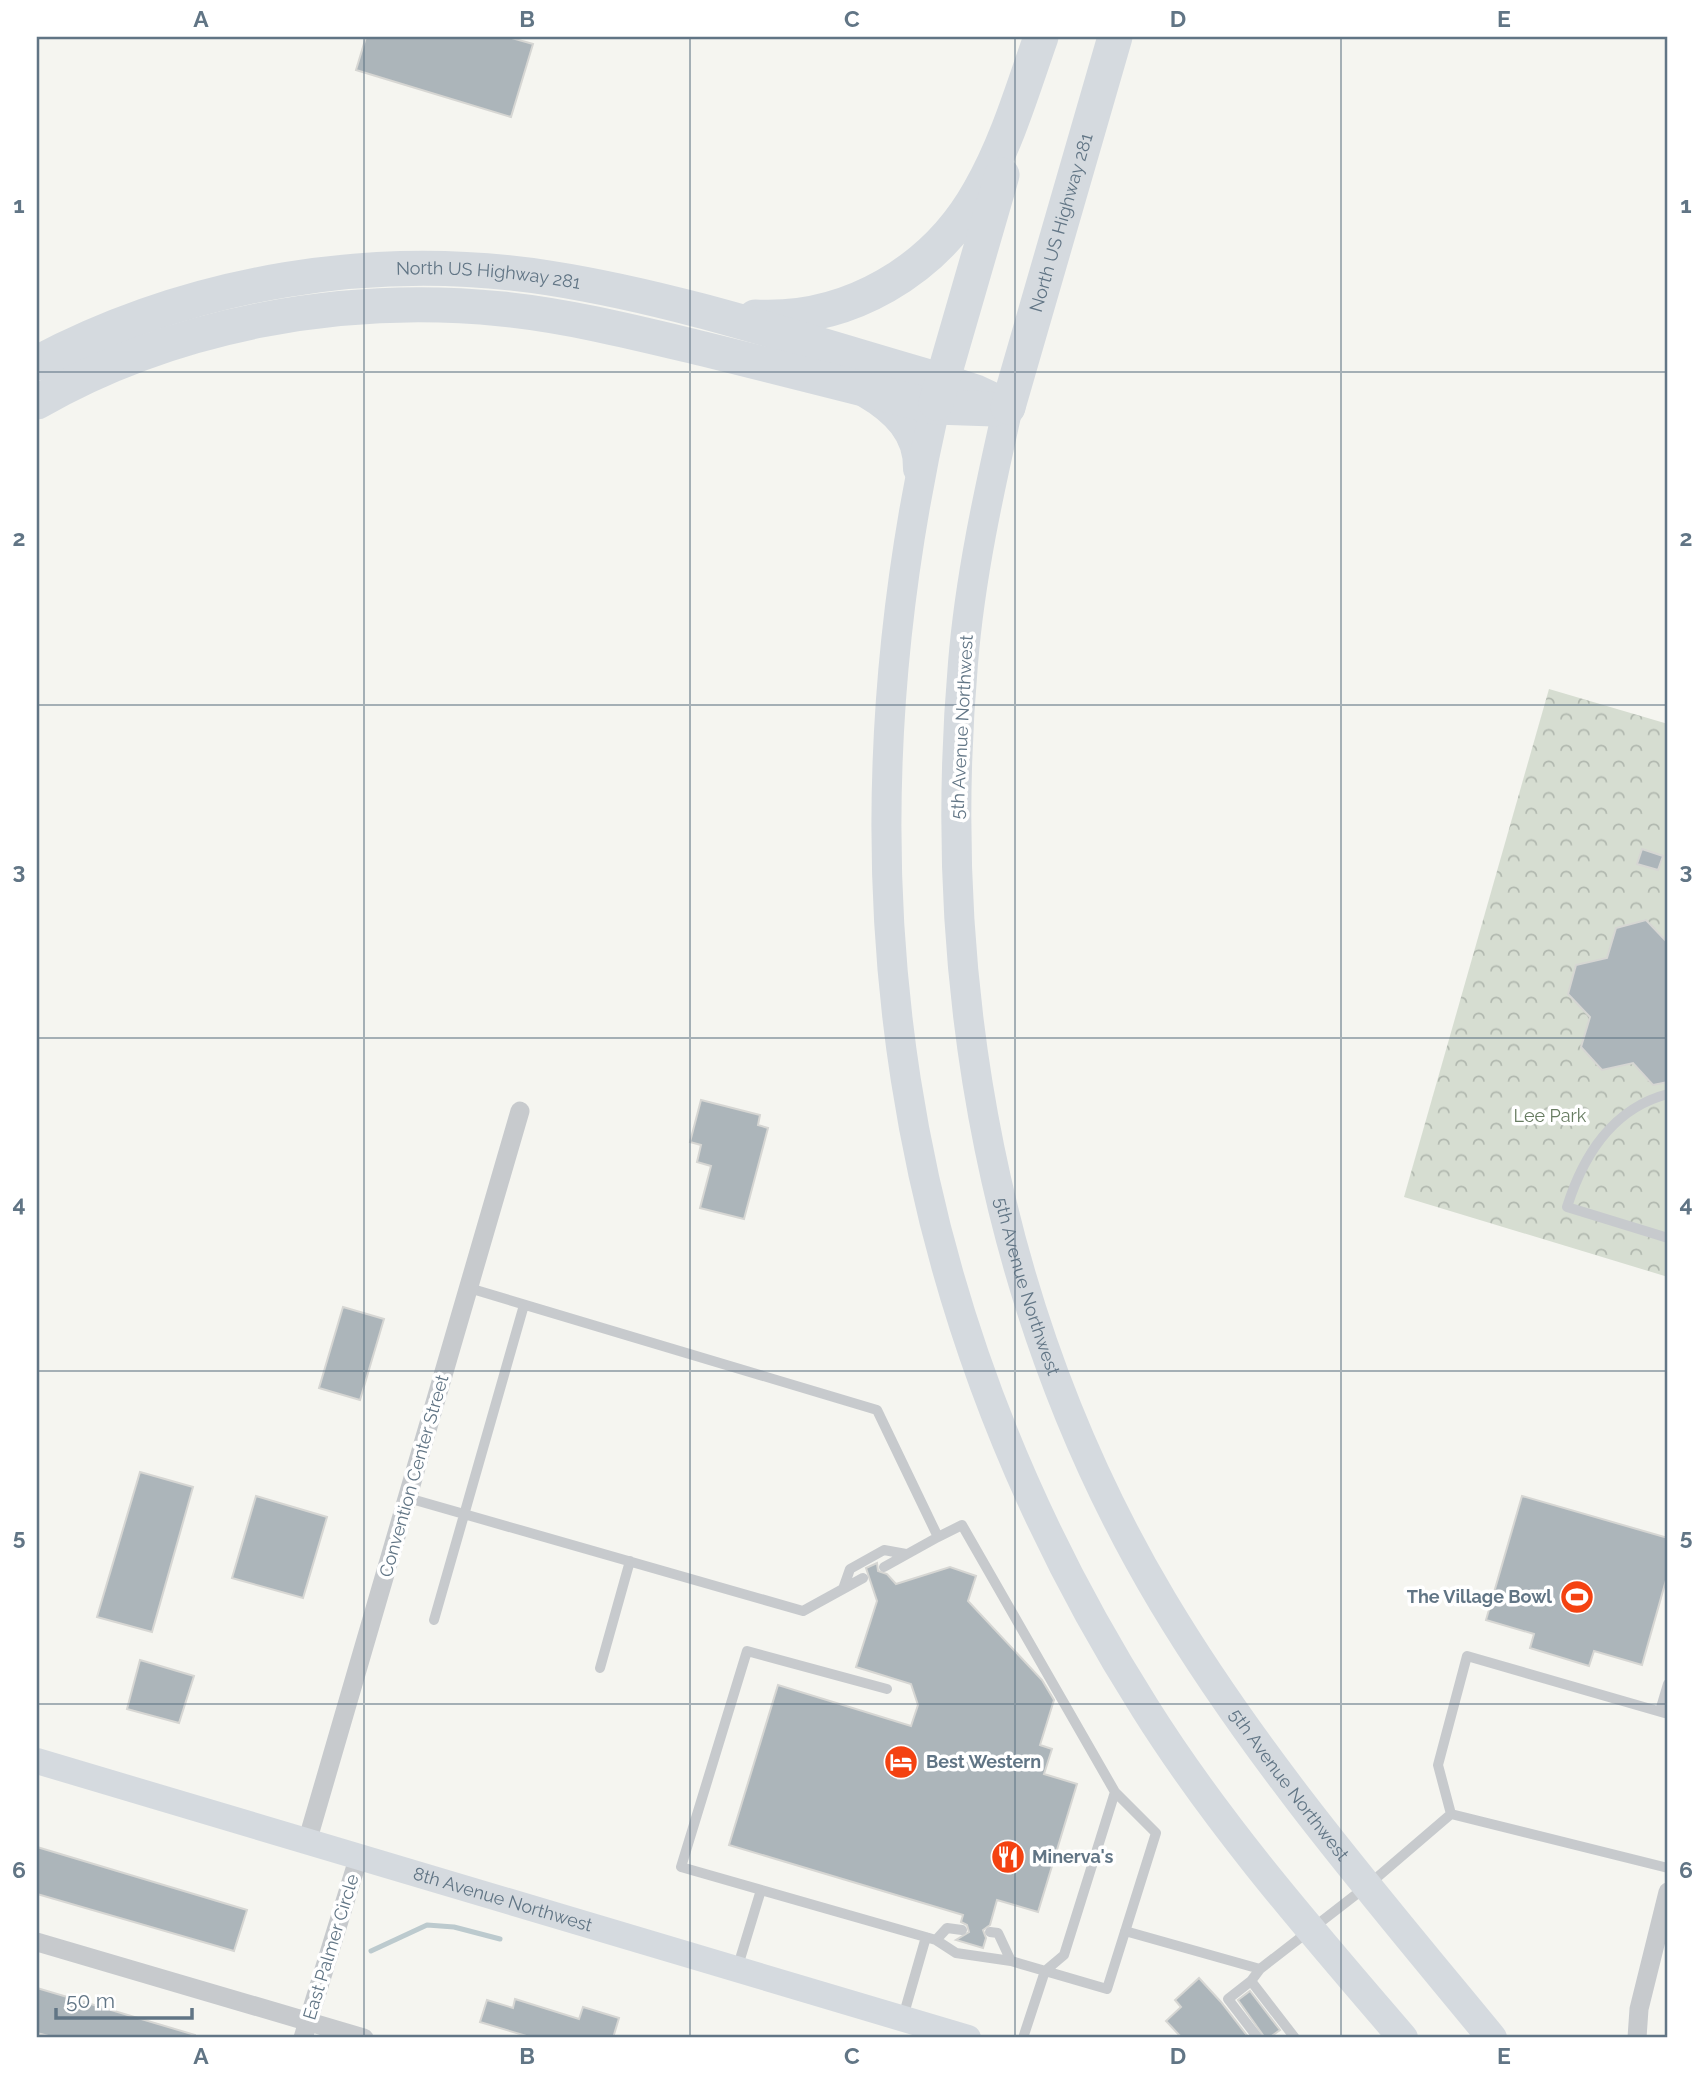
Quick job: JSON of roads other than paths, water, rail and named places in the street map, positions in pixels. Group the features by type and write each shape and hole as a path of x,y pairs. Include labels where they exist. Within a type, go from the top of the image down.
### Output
{"highway":[{"path":"659,301 743,316 803,315 861,298 906,274 950,235 980,190 1011,120 1041,37"},
{"path":"939,394 1041,37"},
{"name":"North US Highway 281","path":"37,402 93,374 209,332 304,313 402,305 501,309 587,321 854,386 939,394 976,391 1008,407 1115,37"},
{"name":"North US Highway 281","path":"37,363 77,342 155,312 242,288 330,274 464,271 548,278 659,301 939,394"}],"main road":[{"path":"854,386 883,403 909,430 919,462 918,488"},
{"path":"939,394 918,488 902,582 889,693 885,826 888,934 906,1090 944,1259 986,1389 1013,1457 1076,1591 1126,1679 1185,1768 1312,1929 1403,2038"},
{"name":"5th Avenue Northwest","path":"1008,407 986,505 963,658 956,774 956,897 965,1007 986,1135 1018,1261 1052,1367 1087,1453 1131,1544 1163,1601 1233,1711 1367,1886 1492,2038"},
{"name":"8th Avenue Northwest","path":"37,1761 968,2038"},
{"path":"1372,2002 1412,2038"}],"street":[{"name":"Convention Center Street","path":"307,1842 520,1111"},
{"name":"East Palmer Circle","path":"305,2030 359,1856"},
{"path":"1637,2038 1639,2009 1668,1892"},
{"path":"37,1942 305,2030 364,2038"}],"lane":[{"path":"1668,1094 1651,1099 1624,1114 1598,1140 1575,1181 1567,1208 1668,1238"},
{"path":"469,1288 877,1410 939,1537"},
{"path":"434,1620 523,1305"},
{"path":"408,1498 803,1611 863,1578"},
{"path":"884,1567 962,1525 1115,1792 1156,1833 1107,1989 1011,1961 956,1953 931,1938 681,1867 747,1651 887,1689"},
{"path":"843,1589 850,1569 884,1550 907,1554"},
{"path":"600,1668 630,1561"},
{"path":"1451,1814 1438,1765 1467,1656 1664,1713 1668,1684"},
{"path":"1024,2038 1045,1971 1064,1955 1115,1792"},
{"path":"1258,2038 1228,1999 1251,1981 1260,1969 1367,1886 1451,1814"},
{"path":"1451,1814 1668,1868"},
{"path":"737,1969 761,1889"},
{"path":"902,2018 931,1938 947,1928 962,1930"},
{"path":"1125,1931 1260,1969"},
{"path":"990,1932 998,1933 1011,1961"},
{"path":"1251,1981 1295,2038"}],"waterway":[{"path":"371,1951 427,1925 454,1927 500,1939"}],"place":[{"name":"The Village Bowl","path":"1577,1597"},
{"name":"Best Western","path":"901,1762"},
{"name":"Minerva's","path":"1008,1857"}],"park label":[{"name":"Lee Park","path":"1550,1116"}]}
